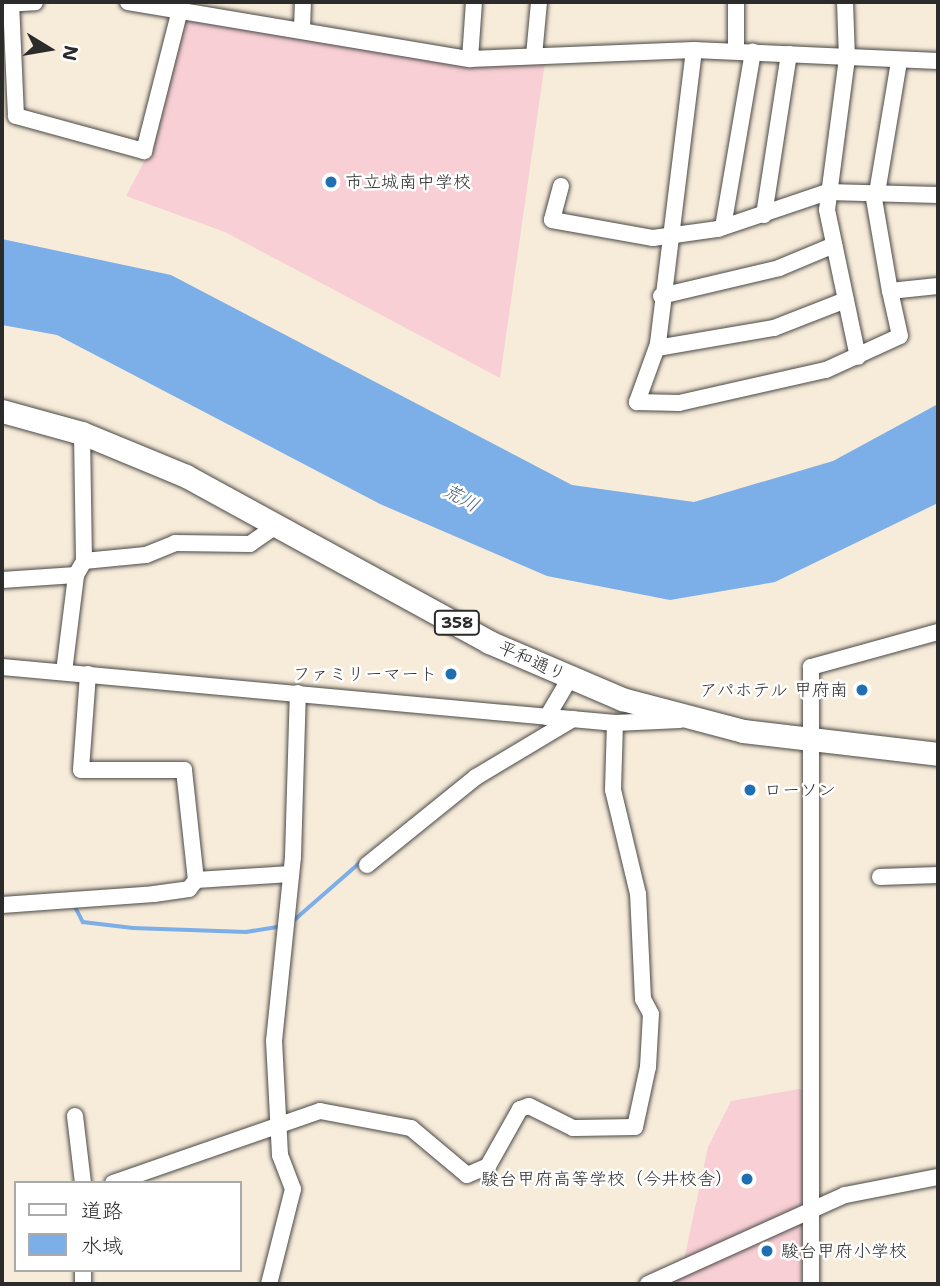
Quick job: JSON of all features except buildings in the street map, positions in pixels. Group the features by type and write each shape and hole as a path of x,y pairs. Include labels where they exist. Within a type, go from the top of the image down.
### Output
{"highway":[{"name":"平和通り","path":"2,411 82,433 186,475 489,642 570,678 689,719 811,741 938,754"}],"street":[{"path":"35,2 8,3 16,116 145,151 181,4"},
{"path":"128,2 239,9 302,29 470,59 694,50 938,61"},
{"path":"302,29 303,2"},
{"path":"470,59 474,2"},
{"path":"534,56 539,2"},
{"path":"723,227 745,51 736,2"},
{"path":"845,2 847,58 827,192 834,245 858,357"},
{"path":"694,50 667,237 657,348 637,402 679,403 719,395 858,357 900,336 890,291 875,193 899,61"},
{"path":"764,215 789,54"},
{"path":"561,187 552,220 667,237 723,227 827,192 938,195"},
{"path":"661,296 779,268 834,245"},
{"path":"890,291 938,286"},
{"path":"657,348 774,328 845,300"},
{"path":"64,672 80,568 82,433"},
{"path":"2,580 146,555 176,543 250,544 279,524"},
{"path":"811,1284 811,667 938,632"},
{"path":"2,667 615,723 689,719"},
{"path":"2,905 154,894 189,889 196,880 184,770 80,770 88,674"},
{"path":"547,717 570,678"},
{"path":"269,1284 293,1189 278,1129 274,1041 291,874 298,693"},
{"path":"367,865 476,777 573,719"},
{"path":"119,1181 278,1129 320,1111 411,1128 467,1175 488,1166 520,1109 529,1106 573,1128 635,1127 648,1067 651,1014 643,999 638,894 613,790 615,723"},
{"path":"196,880 291,874"},
{"path":"880,877 938,875"},
{"path":"75,1116 83,1181"},
{"path":"648,1284 845,1195 938,1177"}],"shaded area":[{"name":"市立城南中学校","path":"180,6 470,59 546,55 500,378 225,232 126,196 146,158"},
{"path":"805,1088 804,1207 684,1260 708,1147 731,1101"},
{"name":"駿台甲府小学校","path":"803,1217 801,1284 662,1284"}],"water":[{"name":"荒川","path":"2,239 171,275 572,485 694,502 833,461 938,404 938,503 775,582 670,600 547,576 380,504 57,335 2,325"}],"waterway":[{"path":"292,922 362,861"},
{"path":"75,906 83,922 133,928 246,932 282,926"}],"place":[{"name":"市立城南中学校","path":"331,182"},
{"name":"ファミリーマート","path":"451,674"},
{"name":"アパホテル 甲府南","path":"862,690"},
{"name":"ローソン","path":"750,790"},
{"name":"駿台甲府高等学校（今井校舎）","path":"747,1179"},
{"name":"駿台甲府小学校","path":"767,1251"}]}
